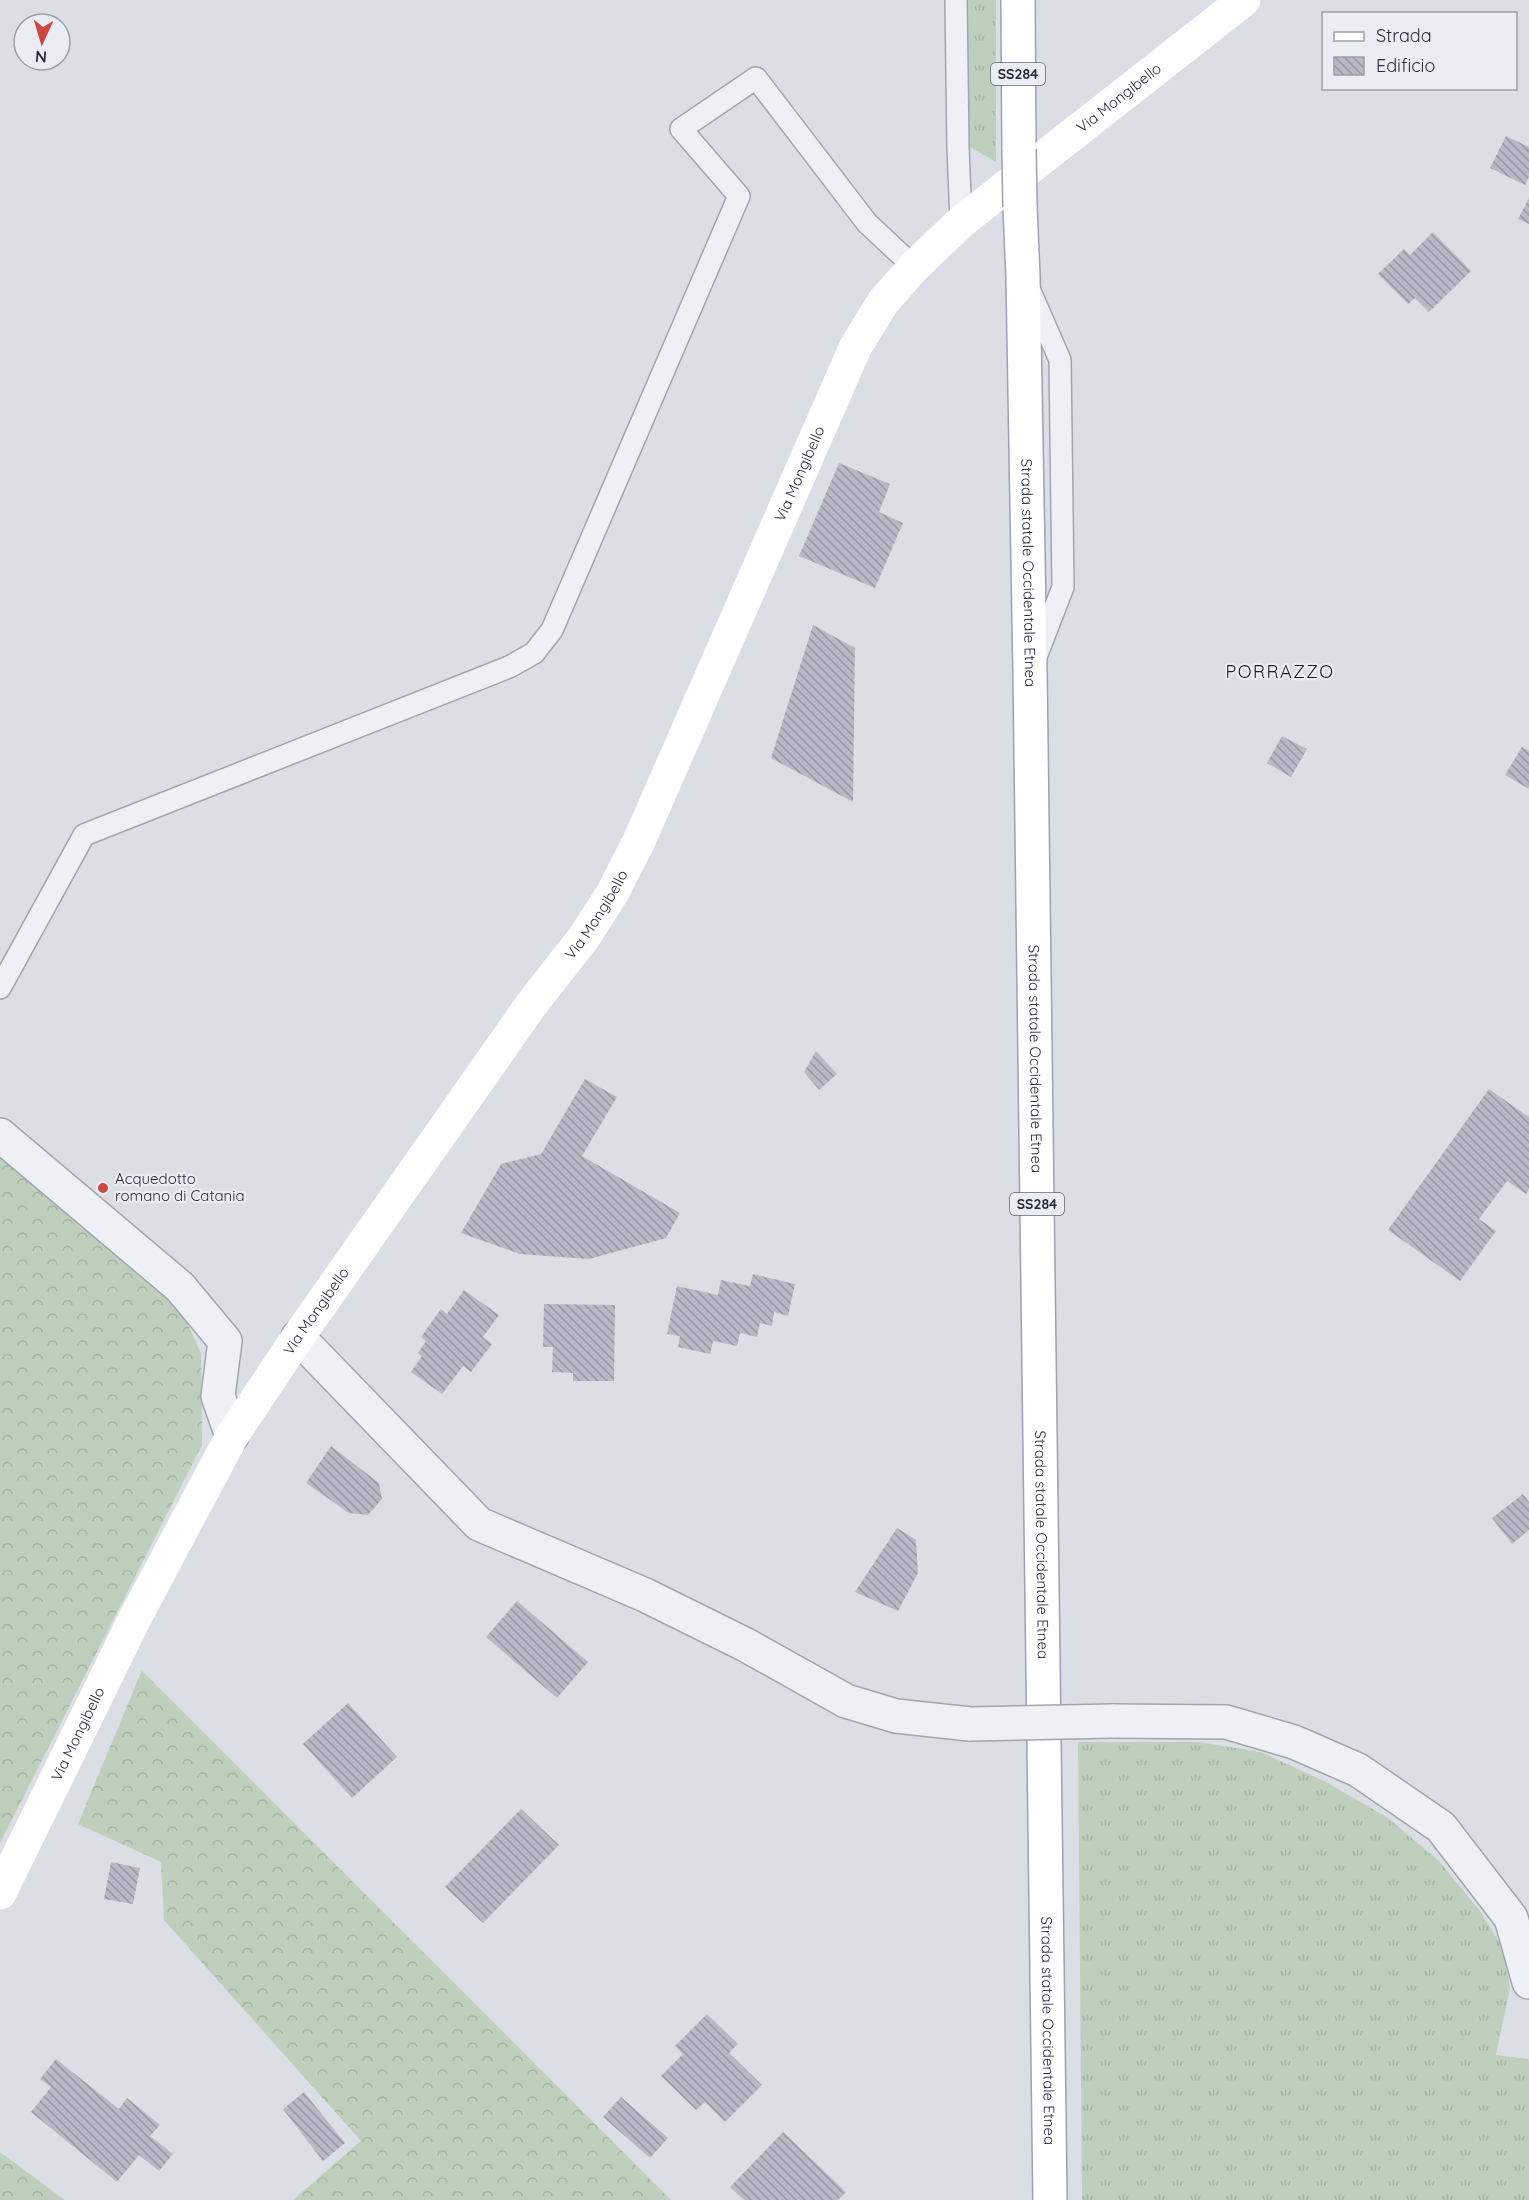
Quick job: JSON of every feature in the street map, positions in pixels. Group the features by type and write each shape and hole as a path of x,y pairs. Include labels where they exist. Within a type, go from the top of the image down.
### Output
{"street":[{"name":"Strada statale Occidentale Etnea","path":"1018,0 1030,671 1050,2200"},
{"name":"Via Mongibello","path":"0,1893 135,1618 232,1436 298,1337 531,1005 585,936 614,892 639,841 855,348 884,302 914,267 962,222 1244,0"},
{"path":"0,1135 180,1287 225,1341 218,1396 232,1436"},
{"path":"298,1337 479,1524 645,1595 746,1645 846,1701 896,1716 970,1724 1112,1721 1226,1722 1294,1742 1358,1770 1441,1827 1511,1918 1529,1982"}],"lane":[{"path":"956,0 958,147 962,222"},
{"path":"0,988 84,835 509,667 534,653 552,630 739,196 681,129 756,78 867,223 914,267"}],"green space":[{"path":"967,0 996,0 996,162 968,146"},
{"path":"0,1145 178,1303 201,1353 202,1445 0,1843"},
{"path":"142,1670 671,2200 293,2200 361,2141 164,1920 161,1862 78,1824"},
{"path":"1078,1742 1199,1742 1261,1752 1326,1782 1388,1818 1439,1861 1480,1911 1504,1950 1510,1988 1496,2055 1529,2059 1529,2200 1082,2200"},
{"path":"0,2152 65,2200 0,2200"}],"building":[{"path":"1506,136 1529,147 1529,177 1525,185 1490,168"},
{"path":"1529,198 1529,224 1518,219"},
{"path":"1433,232 1471,271 1429,312 1415,298 1408,304 1378,274 1404,249 1410,255"},
{"path":"839,463 890,484 879,512 903,523 875,588 799,556"},
{"path":"813,625 855,648 853,802 771,758"},
{"path":"1282,736 1307,749 1291,777 1267,763"},
{"path":"1522,747 1529,751 1529,789 1505,775"},
{"path":"816,1051 837,1074 819,1090 804,1072"},
{"path":"585,1079 617,1097 582,1156 680,1213 666,1238 589,1259 520,1254 461,1233 501,1164 541,1154"},
{"path":"1489,1089 1529,1117 1529,1189 1526,1194 1507,1181 1479,1219 1496,1231 1460,1281 1388,1230"},
{"path":"753,1274 795,1284 788,1316 774,1312 772,1326 760,1323 757,1337 740,1333 737,1346 713,1341 710,1354 678,1347 680,1336 667,1334 677,1286 718,1295 721,1280 750,1286"},
{"path":"464,1290 499,1315 483,1337 492,1344 471,1372 463,1366 442,1394 411,1372 422,1356 418,1353 426,1341 421,1337 441,1309 447,1314"},
{"path":"544,1304 615,1305 614,1381 573,1381 573,1373 552,1372 553,1347 543,1347"},
{"path":"331,1446 379,1483 382,1499 368,1515 349,1513 306,1483"},
{"path":"1523,1494 1529,1502 1529,1530 1512,1544 1492,1518"},
{"path":"897,1528 916,1540 918,1573 898,1611 855,1592"},
{"path":"517,1601 588,1662 557,1698 486,1637"},
{"path":"348,1703 397,1757 352,1798 303,1744"},
{"path":"521,1809 559,1845 483,1923 445,1887"},
{"path":"111,1862 140,1868 133,1904 104,1899"},
{"path":"707,2014 738,2044 729,2053 762,2085 725,2122 705,2102 696,2110 661,2076 683,2054 675,2046"},
{"path":"56,2059 119,2109 127,2098 160,2125 150,2136 173,2154 159,2171 139,2155 117,2182 31,2112 51,2087 40,2079"},
{"path":"304,2092 345,2143 323,2161 283,2109"},
{"path":"621,2097 668,2138 650,2158 603,2117"},
{"path":"783,2132 846,2192 838,2200 744,2200 730,2187"}],"place":[{"name":"Acquedotto romano di Catania","path":"103,1188"}],"district":[{"name":"PORRAZZO","path":"1280,672"}]}
